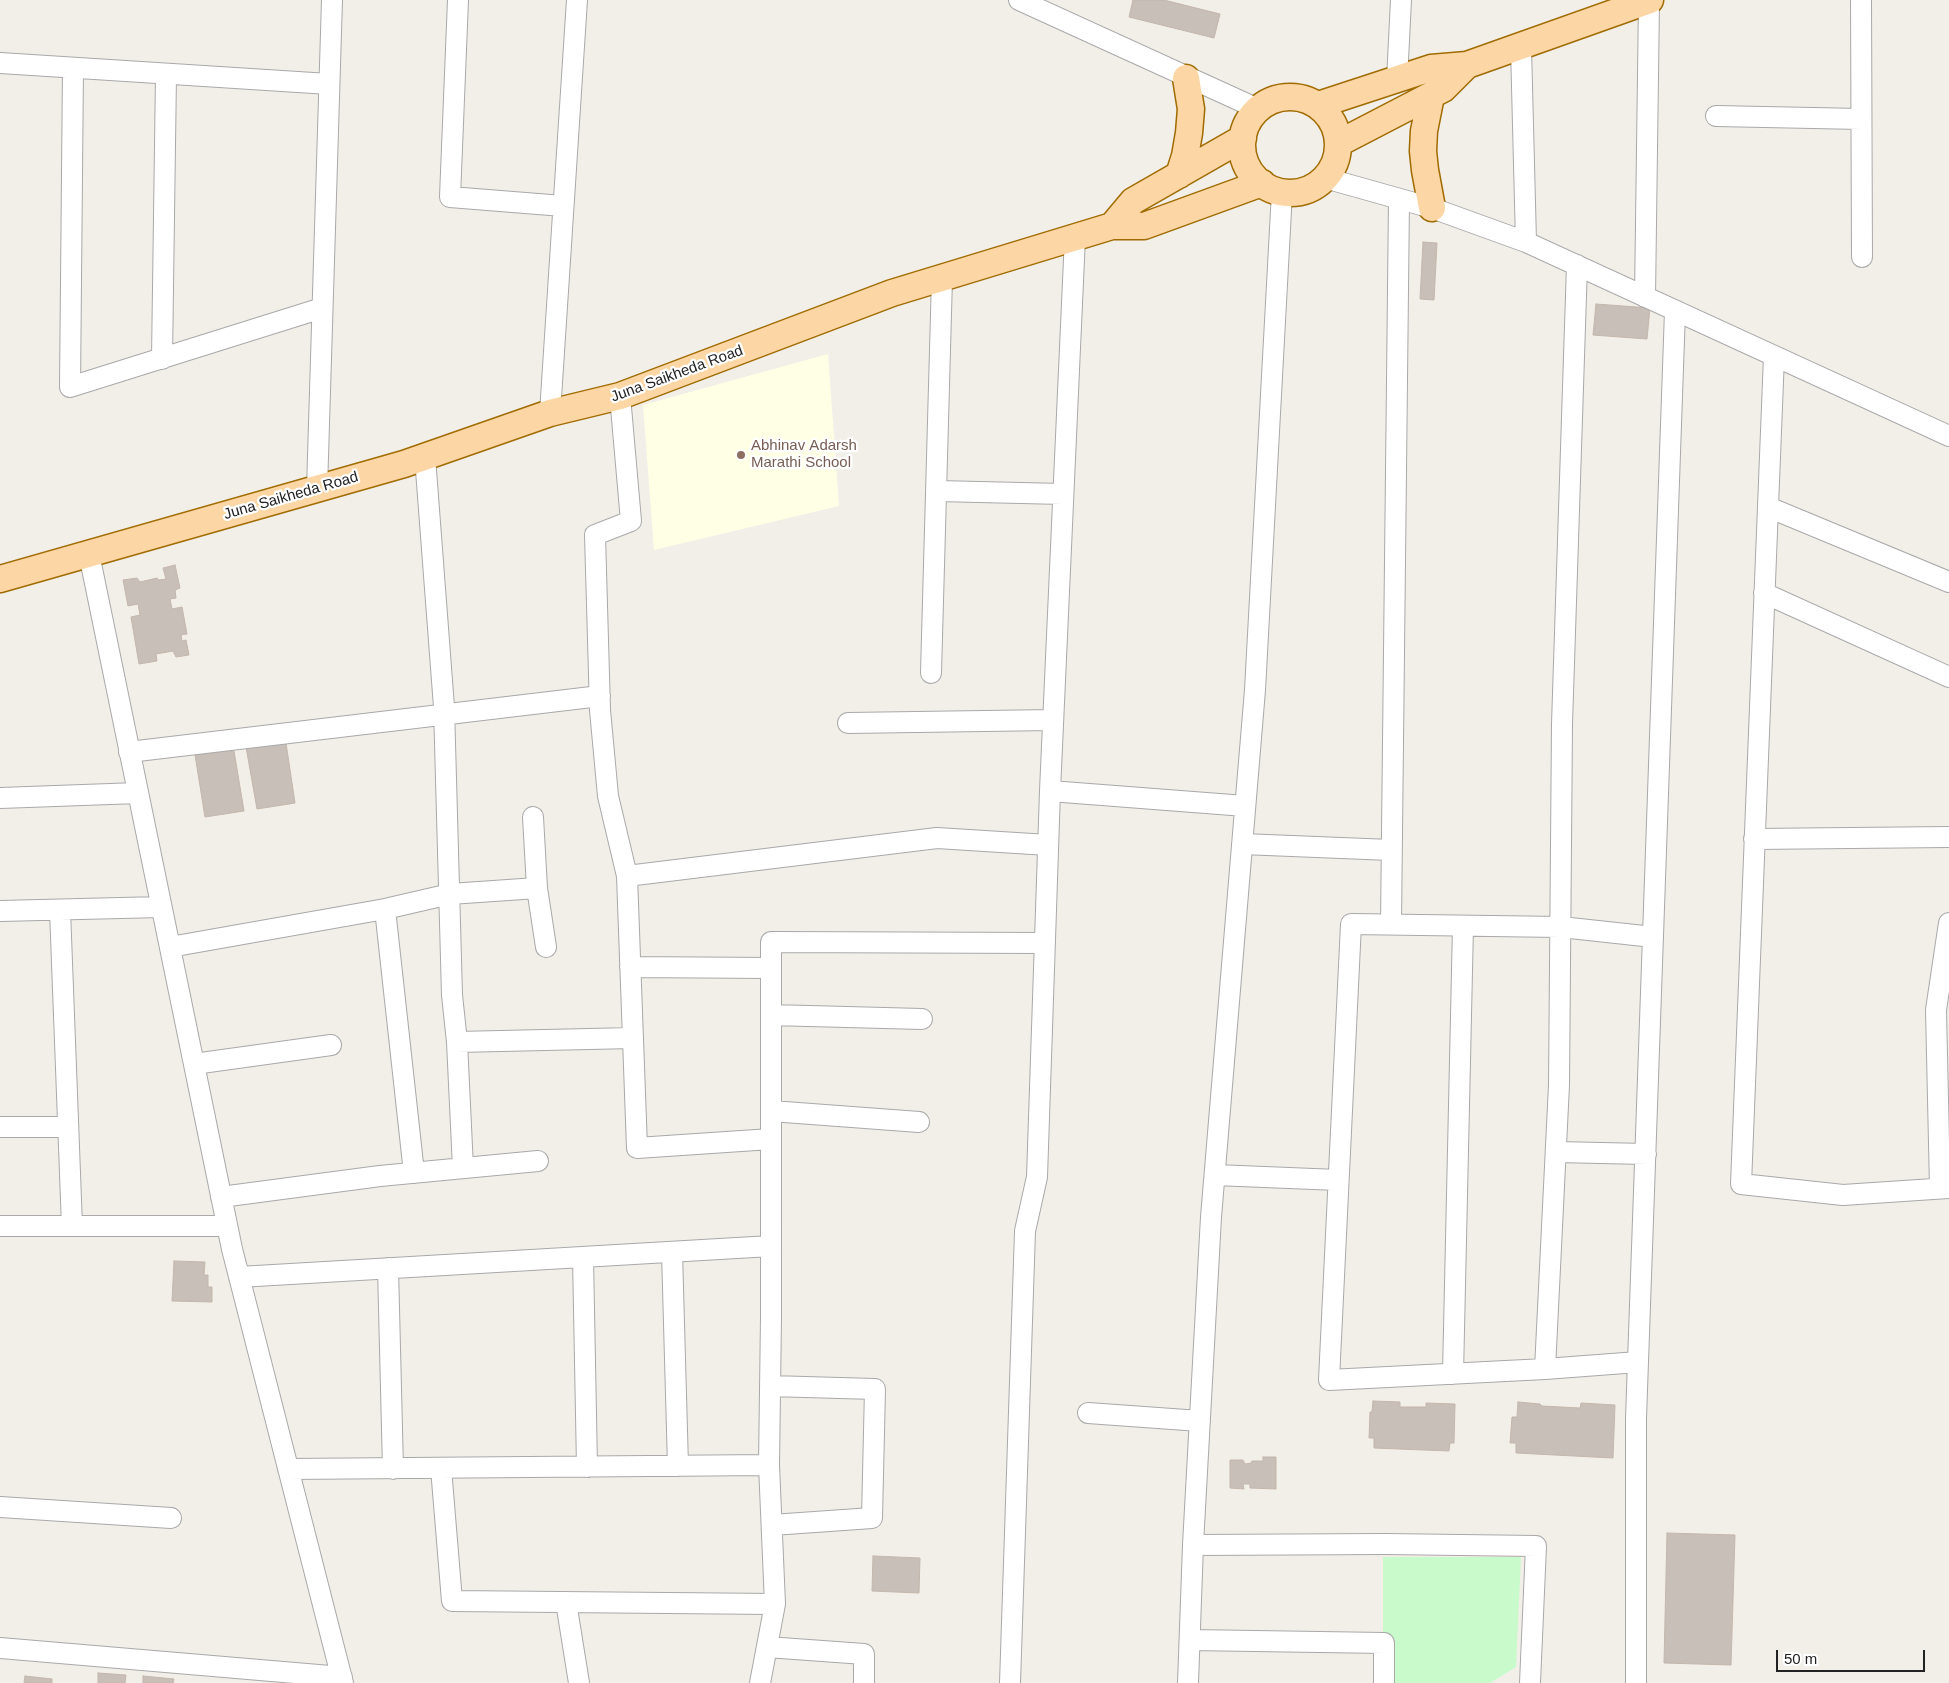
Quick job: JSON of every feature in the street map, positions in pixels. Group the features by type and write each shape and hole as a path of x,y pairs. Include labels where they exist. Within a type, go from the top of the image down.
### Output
{"main road":[{"path":"1318,105 1431,68 1467,65 1521,47 1598,9 1649,0"},
{"path":"1338,142 1443,89 1467,65"},
{"path":"1179,175 1185,156 1191,109 1186,78"},
{"path":"1430,96 1424,131 1423,151 1432,208"},
{"path":"1287,97 1303,98 1318,105 1328,116 1335,128 1338,142 1333,168 1325,178 1312,187 1297,192 1272,188 1252,174 1242,151 1242,138 1247,122 1258,109 1271,101 1287,97"},
{"path":"1112,226 1134,201 1242,138"},
{"name":"Juna Saikheda Road","path":"0,579 425,457 550,413 620,396 892,293 1112,226 1144,226 1272,188"}],"street":[{"path":"317,489 332,0"},
{"path":"458,0 450,196 563,206"},
{"path":"550,413 577,0"},
{"path":"1019,0 1186,78 1258,109"},
{"path":"1397,80 1401,0"},
{"path":"1645,297 1649,0"},
{"path":"1861,0 1862,258"},
{"path":"1521,47 1526,242"},
{"path":"0,64 329,84"},
{"path":"72,68 70,387 322,308"},
{"path":"162,359 166,74"},
{"path":"1716,116 1861,119"},
{"path":"1325,178 1432,208 1526,242 1949,436"},
{"path":"1188,1683 1193,1545 1215,1175 1255,690 1272,188"},
{"path":"1391,924 1399,199"},
{"path":"1010,1683 1025,1231 1037,1177 1050,791 1075,237"},
{"path":"1545,1369 1556,1152 1561,928 1562,724 1577,265"},
{"path":"931,673 942,278"},
{"path":"1636,1683 1638,1362 1675,311"},
{"path":"1774,356 1741,1184 1843,1195 1945,1188 1943,1073 1936,1010 1949,923"},
{"path":"620,396 631,521 595,535 600,696 608,796 627,876 637,1148 771,1139"},
{"path":"425,457 444,715 452,995 457,1042 464,1168"},
{"path":"937,491 1063,494"},
{"path":"1768,507 1949,582"},
{"path":"0,1648 343,1680 227,1226 88,554"},
{"path":"1764,593 1949,677"},
{"path":"129,752 600,696"},
{"path":"848,724 1053,720"},
{"path":"1050,791 1246,806"},
{"path":"0,798 138,793"},
{"path":"533,817 537,888 546,947"},
{"path":"1754,839 1949,837"},
{"path":"627,876 937,838 1048,845"},
{"path":"1242,844 1392,850"},
{"path":"170,947 385,909 450,894 537,888"},
{"path":"0,911 161,907"},
{"path":"385,909 414,1173"},
{"path":"60,910 72,1226"},
{"path":"1638,1362 1545,1369 1329,1380 1350,924 1561,928 1653,937"},
{"path":"1453,1374 1463,926"},
{"path":"760,1683 776,1604 768,1465 771,1246 771,942 1045,943"},
{"path":"630,967 771,968"},
{"path":"771,1014 922,1020"},
{"path":"457,1042 633,1038"},
{"path":"194,1064 331,1045"},
{"path":"771,1111 919,1122"},
{"path":"0,1127 68,1127"},
{"path":"1556,1152 1646,1154"},
{"path":"221,1197 414,1173 538,1161"},
{"path":"1215,1175 1338,1180"},
{"path":"0,1226 227,1226"},
{"path":"239,1277 771,1246"},
{"path":"672,1252 678,1466"},
{"path":"583,1257 587,1467"},
{"path":"388,1268 393,1469"},
{"path":"770,1386 875,1389 872,1518 772,1525"},
{"path":"1088,1413 1200,1421"},
{"path":"288,1469 768,1465"},
{"path":"441,1468 452,1601 776,1604"},
{"path":"0,1508 171,1518"},
{"path":"1193,1545 1385,1544 1536,1546 1530,1683"},
{"path":"566,1602 578,1683"},
{"path":"1190,1640 1384,1643 1384,1683"},
{"path":"767,1647 864,1654 864,1683"}],"shaded area":[{"name":"Abhinav Adarsh Marathi School","path":"828,354 839,506 654,550 643,405"}],"green space":[{"path":"1383,1557 1521,1557 1516,1667 1490,1683 1383,1683"}],"building":[{"path":"1133,0 1164,0 1220,14 1214,38 1129,17"},
{"path":"1423,242 1437,243 1434,300 1420,299"},
{"path":"1596,304 1650,308 1647,339 1593,335"},
{"path":"175,565 180,588 175,590 176,598 170,599 172,609 182,607 187,634 181,635 182,641 186,640 189,655 176,657 173,651 156,654 157,661 139,664 131,617 140,615 138,604 128,606 123,580 137,578 140,582 157,578 159,580 166,579 163,568"},
{"path":"280,737 281,744 286,743 295,803 257,809 246,747"},
{"path":"228,745 229,752 234,751 244,811 205,817 195,755 196,750"},
{"path":"174,1261 205,1262 204,1275 208,1275 208,1287 212,1287 212,1302 172,1301"},
{"path":"1373,1401 1400,1402 1400,1407 1426,1407 1426,1403 1455,1404 1454,1443 1450,1443 1449,1451 1374,1448 1374,1438 1369,1438 1370,1412 1372,1412"},
{"path":"1518,1402 1540,1404 1542,1406 1580,1408 1581,1403 1615,1405 1613,1458 1516,1453 1516,1443 1510,1443 1512,1417 1517,1417"},
{"path":"1263,1457 1276,1457 1276,1489 1250,1488 1250,1484 1243,1484 1244,1489 1230,1488 1230,1460 1243,1460 1245,1464 1252,1461 1263,1461"},
{"path":"1667,1533 1735,1535 1731,1665 1664,1663"},
{"path":"873,1556 920,1558 919,1593 872,1591"},
{"path":"98,1673 126,1675 125,1683 98,1683"},
{"path":"25,1676 52,1679 52,1683 24,1683"},
{"path":"143,1676 174,1679 173,1683 143,1683"}],"place":[{"name":"Abhinav Adarsh Marathi School","path":"741,455"}]}
